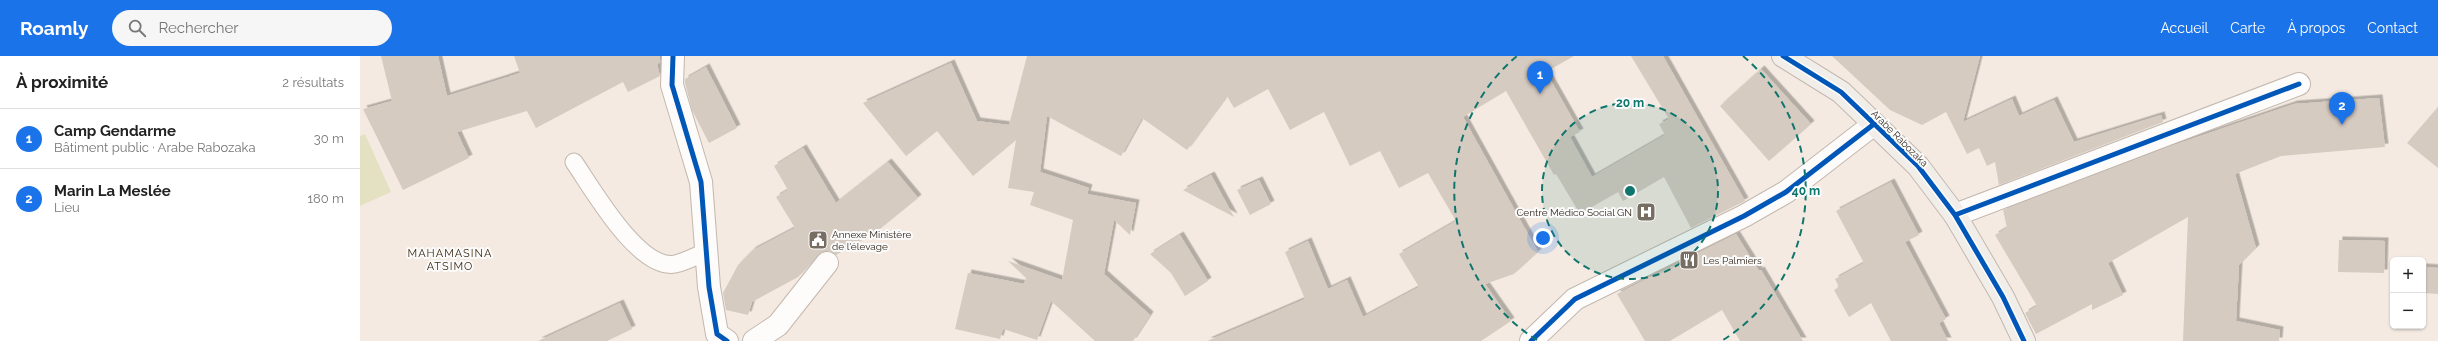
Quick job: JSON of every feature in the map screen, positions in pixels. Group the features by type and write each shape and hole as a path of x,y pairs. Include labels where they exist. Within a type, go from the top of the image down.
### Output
{"street":[{"path":"673,56 672,85 702,182 709,287 717,334 727,341"},
{"name":"Arabe Rabozaka","path":"1784,56 1841,92 1918,166 1955,215 2003,297 2024,341"},
{"path":"1955,215 2299,84"},
{"path":"1531,341 1575,299 1744,216 1786,192 1874,124"},
{"path":"754,341 778,325 827,263"}],"lane":[{"path":"574,162 622,232 652,261 674,264 706,252"}],"shaded area":[{"path":"365,134 391,192 360,206 360,136"}],"building":[{"path":"381,56 438,56 447,96 520,73 514,56 660,56 660,62 657,64 660,76 628,92 623,82 536,128 527,111 457,132 469,158 403,190 363,109 392,101"},
{"path":"1027,56 1574,56 1546,72 1580,132 1570,137 1592,177 1665,135 1659,124 1669,119 1631,56 1663,56 1745,201 1691,228 1664,177 1623,201 1618,192 1580,214 1556,174 1554,175 1506,91 1463,117 1538,252 1514,274 1485,284 1511,321 1481,341 1207,341 1305,299 1285,252 1308,241 1328,289 1347,280 1363,317 1419,287 1399,254 1456,221 1428,173 1399,188 1380,151 1350,166 1324,112 1290,130 1268,89 1234,108 1227,96 1187,150 1142,118 1121,156 1047,116 1040,172 1089,188 1087,194 1136,203 1130,235 1114,220 1104,274 1150,315 1133,341 1095,341 1051,301 1037,340 1003,329 1000,339 955,329 968,273 1024,284 1026,278 1008,261 1062,280 1073,220 1030,205 1034,192 1008,188 1016,140 973,176 937,131 906,156 863,103 951,63 977,121 1009,125"},
{"path":"1832,56 1980,56 1963,122 2012,99 2019,116 2054,100 2074,142 2161,115 2163,122 1999,185 1995,162 1987,166 1979,148 1967,154 1946,112 1922,125 1890,110"},
{"path":"706,67 737,128 709,143 692,110 685,83 685,79"},
{"path":"1761,69 1811,124 1769,161 1720,106"},
{"path":"2379,98 2385,147 2281,156 2235,174 2256,248 2239,265 2236,321 2280,330 2279,341 2183,341 2188,217 2108,263 2123,295 2092,310 2092,304 2036,334 2025,313 2037,306 1995,235 2007,228 2003,210 2171,146 2294,104"},
{"path":"2438,107 2438,168 2407,143"},
{"path":"803,148 836,203 888,162 918,198 875,233 836,255 829,251 822,252 798,277 752,302 748,315 726,310 723,293 738,265 753,250 795,228 776,197 788,190 774,166"},
{"path":"1211,175 1234,217 1183,190"},
{"path":"1259,180 1271,204 1250,215 1237,190"},
{"path":"1891,182 1919,235 1905,242 1946,319 1939,323 1948,341 1891,341 1871,303 1849,317 1834,290 1839,287 1835,279 1864,263 1836,211"},
{"path":"1736,234 1759,271 1761,270 1803,341 1740,341 1722,310 1670,341 1645,341 1617,294"},
{"path":"1180,235 1208,281 1185,296 1171,273 1150,254"},
{"path":"2339,240 2385,241 2384,273 2338,272"},
{"path":"2426,267 2438,268 2438,294 2426,293"},
{"path":"620,303 632,329 607,341 538,341"}],"cycle path":[{"path":"673,56 672,85 701,182 709,287 717,334 727,341"},
{"path":"1783,56 1841,92 1918,166 1955,215 2003,297 2024,341"},
{"path":"1955,215 2299,84"},
{"path":"1531,341 1575,299 1744,216 1786,192 1874,124"}],"place":[{"name":"Camp Gendarme","path":"1540,94"},
{"name":"Marin La Meslée","path":"2342,125"},
{"name":"Centre Médico Social GN","path":"1646,212"},
{"name":"Annexe Ministère de l'élevage","path":"818,240"},
{"name":"Les Palmiers","path":"1689,260"}],"district":[{"name":"MAHAMASINA ATSIMO","path":"450,259"}]}
